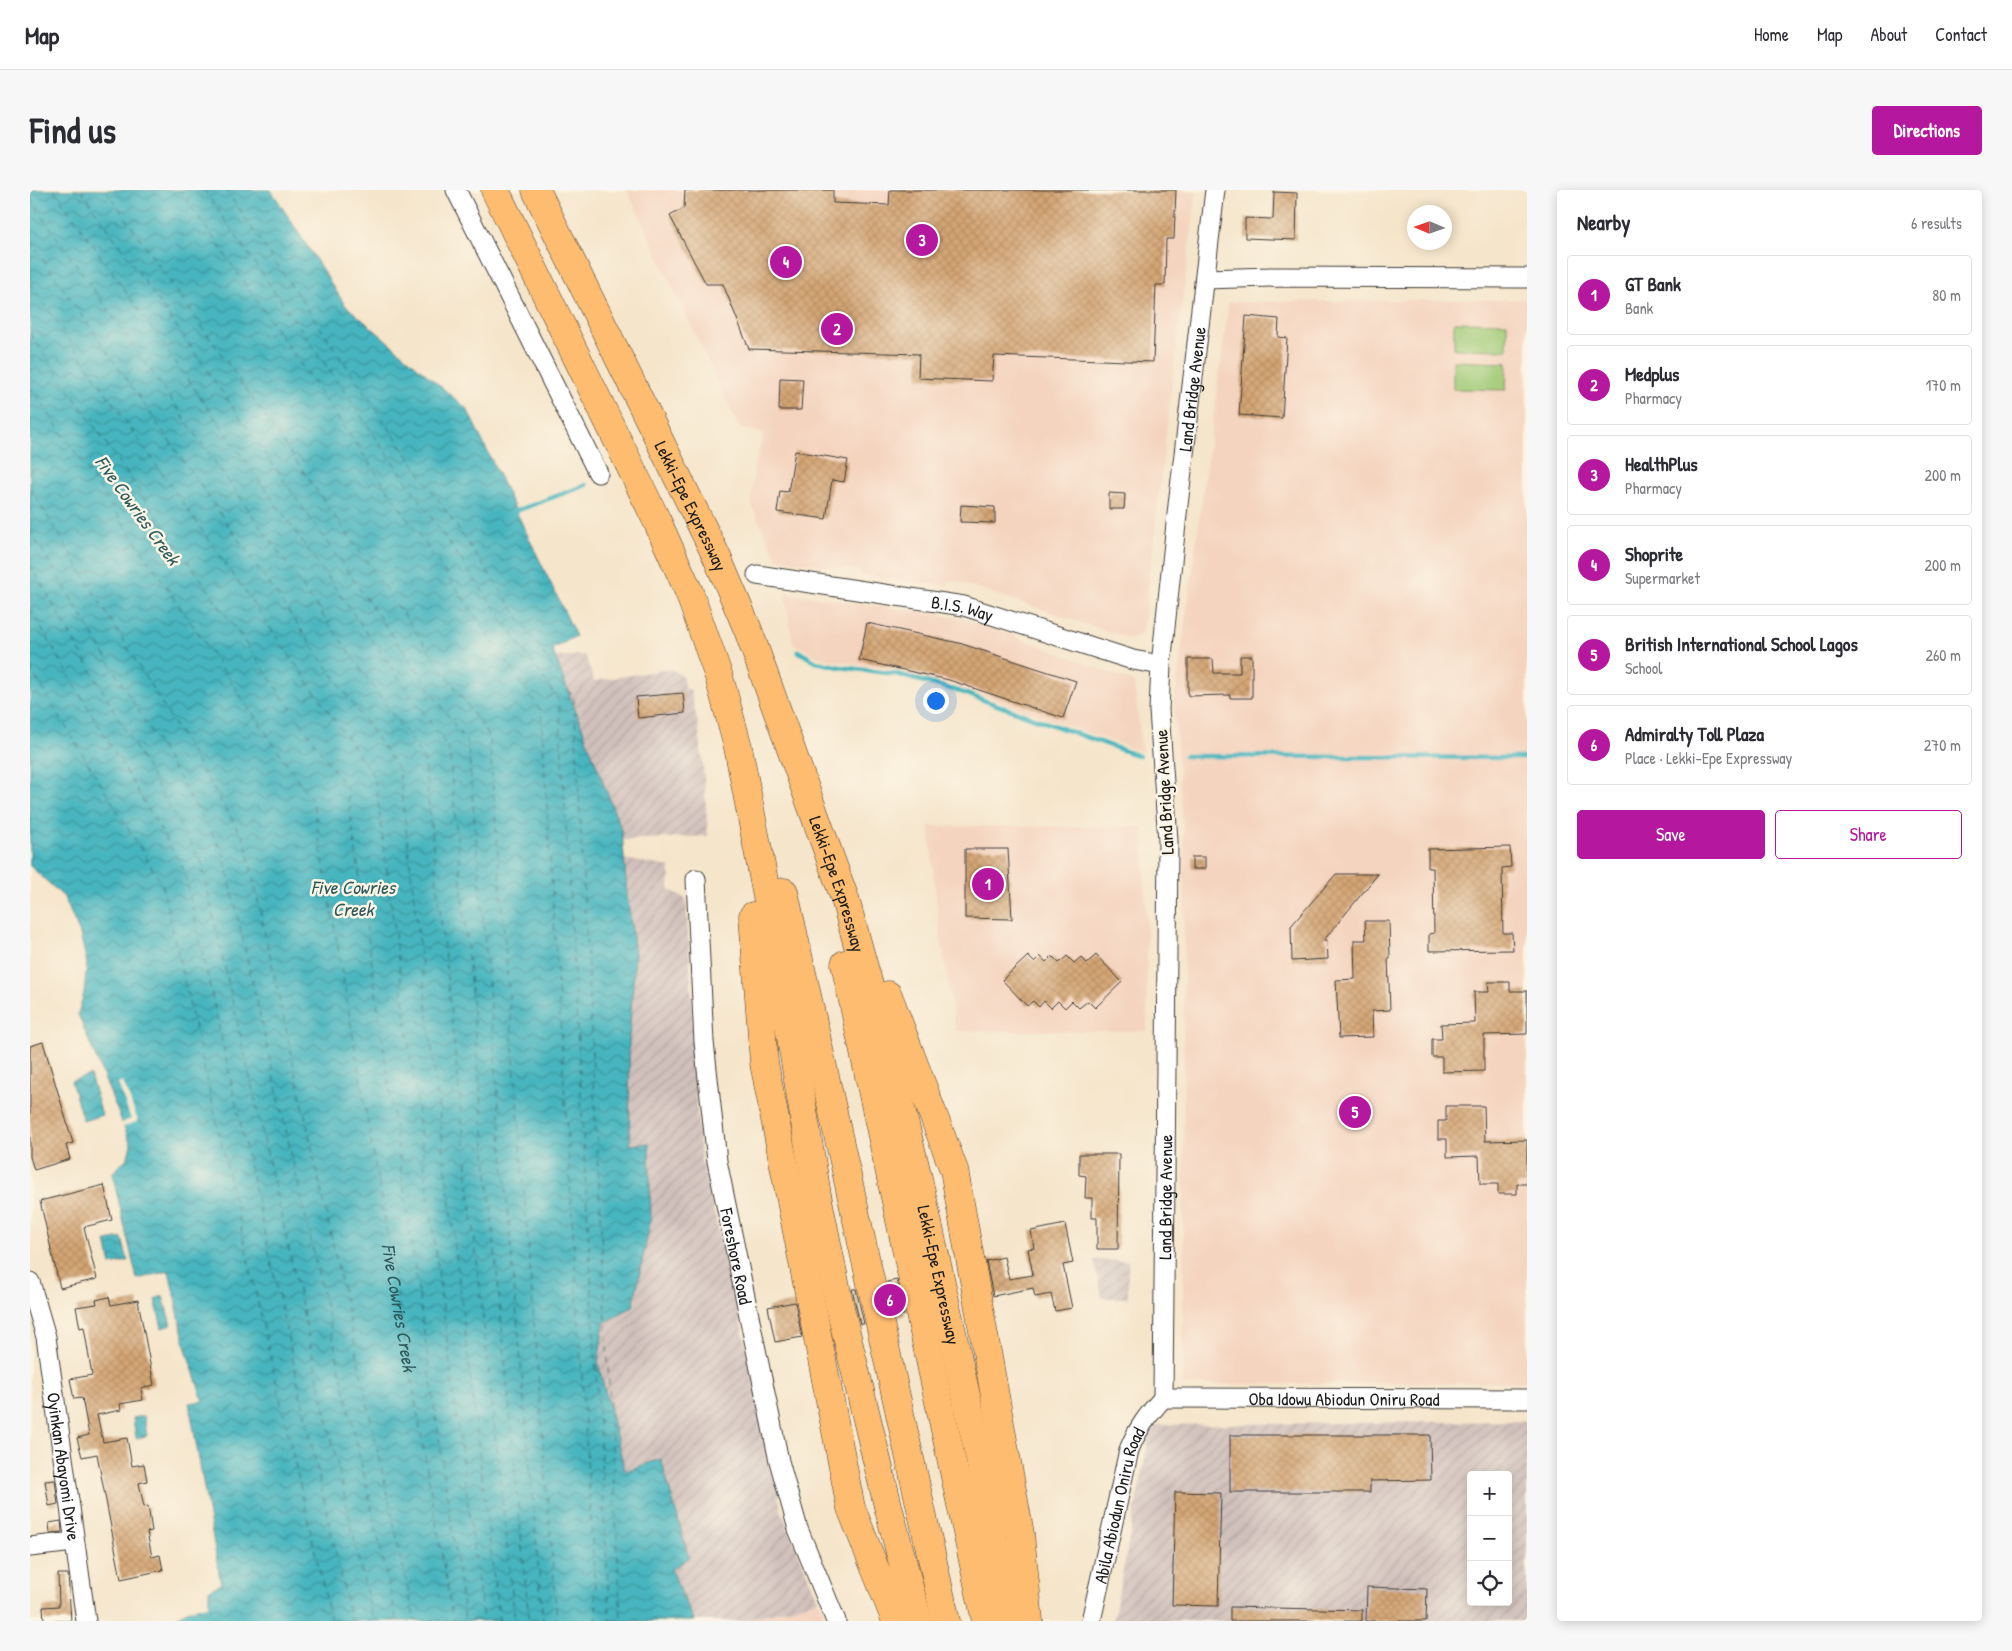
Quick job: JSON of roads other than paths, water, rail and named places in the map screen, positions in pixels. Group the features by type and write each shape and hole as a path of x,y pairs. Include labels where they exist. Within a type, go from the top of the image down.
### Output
{"highway":[{"name":"Lekki-Epe Expressway","path":"495,190 674,558 706,636 720,677 738,748 770,917 821,1215 843,1321 918,1621"},
{"name":"Lekki-Epe Expressway","path":"536,190 716,555 748,630 845,899 881,1028 918,1178 980,1459 1006,1621"},
{"path":"738,748 783,886 946,1621"},
{"path":"738,748 758,966 764,1063 851,1508 896,1621"},
{"path":"811,801 986,1621"},
{"path":"811,801 828,839 954,1170 1020,1534 1029,1621"},
{"path":"815,1034 826,1041 839,1043 849,1036 857,1020"}],"street":[{"path":"456,190 598,474"},
{"name":"Land Bridge Avenue","path":"1162,1398 1168,841 1159,710 1161,665 1216,190"},
{"path":"1205,279 1271,277 1527,278"},
{"name":"B.I.S. Way","path":"757,575 964,606 1133,660 1161,665"},
{"name":"Foreshore Road","path":"696,879 704,1042 717,1161 781,1470 798,1529 836,1621"},
{"name":"Oyinkan Abayomi Drive","path":"30,1282 86,1621"},
{"name":"Oba Idowu Abiodun Oniru Road","path":"1162,1398 1527,1399"},
{"name":"Abila Abiodun Oniru Road","path":"1091,1621 1129,1450 1136,1432 1162,1398"},
{"path":"30,1547 74,1542"}],"water":[{"name":"Five Cowries Creek","path":"30,190 271,190 345,305 467,409 576,636 552,649 622,832 635,954 629,1041 630,1145 649,1143 651,1219 633,1306 604,1323 598,1363 625,1471 661,1459 689,1558 671,1569 694,1621 171,1621 184,1612 209,1605 209,1590 221,1584 189,1403 203,1401 186,1349 169,1271 137,1279 112,1173 128,1157 131,1144 78,1014 84,993 87,963 80,934 64,897 30,866"},
{"path":"90,1075 102,1115 83,1121 71,1081"},
{"path":"122,1238 128,1261 111,1265 106,1241"},
{"path":"163,1296 171,1325 162,1328 155,1299"},
{"path":"144,1416 147,1436 136,1438 133,1418"}],"waterway":[{"path":"516,511 586,485"},
{"path":"798,651 816,662 896,674 961,692 1139,756"},
{"path":"1185,756 1527,758"}],"place":[{"name":"HealthPlus","path":"922,240"},
{"name":"Shoprite","path":"786,262"},
{"name":"Medplus","path":"837,329"},
{"name":"GT Bank","path":"988,884"},
{"name":"British International School Lagos","path":"1355,1112"},
{"name":"Admiralty Toll Plaza","path":"890,1300"}]}
